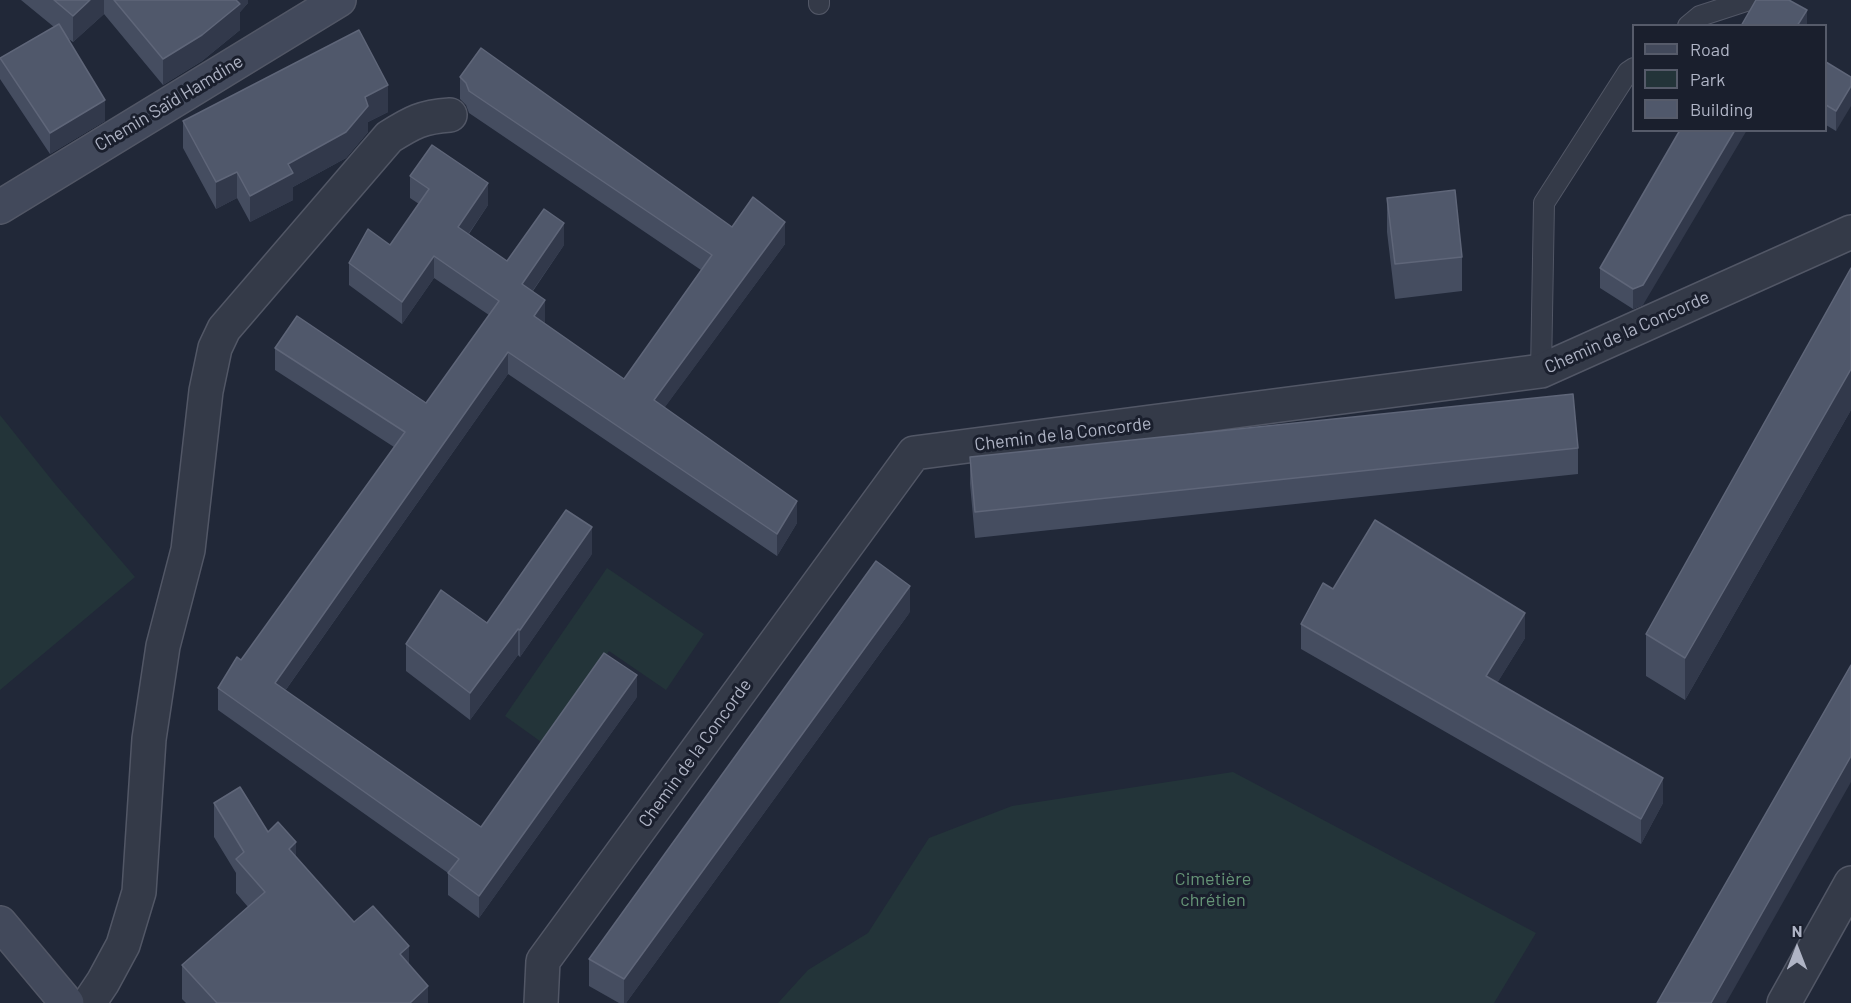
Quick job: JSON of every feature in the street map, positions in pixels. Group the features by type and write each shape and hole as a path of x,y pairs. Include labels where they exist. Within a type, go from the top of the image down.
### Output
{"main road":[{"name":"Chemin Saïd Hamdine","path":"0,207 339,0"},
{"path":"0,923 67,1003"}],"street":[{"path":"88,1003 103,982 123,945 139,892 149,739 163,646 188,550 206,391 215,348 224,329 389,137 427,117 450,115"},
{"name":"Chemin de la Concorde","path":"541,1003 543,961 914,453 1541,371 1851,232"},
{"path":"1784,1003 1851,883"}],"lane":[{"path":"1690,24 1700,16 1749,0"},
{"path":"1541,371 1545,203 1628,72 1632,69"}],"green space":[{"path":"0,415 55,484 135,577 0,690"},
{"path":"607,568 704,634 666,690 609,651 544,744 505,716"},
{"name":"Cimetière chrétien","path":"1233,772 1536,933 1494,1003 778,1003 808,970 868,933 929,838 1012,806"}],"building":[{"path":"54,0 90,0 73,16"},
{"path":"114,0 236,0 240,4 202,35 163,59"},
{"path":"1756,0 1789,0 1807,10 1798,24 1742,24"},
{"path":"59,24 105,100 50,133 0,58"},
{"path":"359,30 388,85 365,97 368,106 346,132 288,164 293,173 250,196 237,172 216,182 183,121"},
{"path":"481,48 732,227 753,197 785,222 654,400 797,501 777,534 508,352 275,683 481,827 604,653 637,675 479,896 448,873 459,859 218,688 237,657 241,660 405,432 275,348 297,316 426,403 499,301 434,256 402,302 349,263 368,229 390,245 429,189 410,176 432,145 488,183 458,227 507,261 544,209 564,223 522,284 545,300 534,316 624,379 712,255 469,91 466,83 460,77"},
{"path":"1827,63 1851,77 1851,86 1836,111 1827,106"},
{"path":"1679,132 1734,132 1643,285 1633,289 1600,268"},
{"path":"1455,190 1462,257 1395,264 1387,198"},
{"path":"1851,268 1851,369 1685,658 1646,634"},
{"path":"1573,394 1578,448 975,512 970,457"},
{"path":"566,510 592,527 520,630 518,629 470,693 406,644 441,590 487,623"},
{"path":"1375,520 1525,613 1486,676 1663,778 1641,819 1301,624 1323,583 1333,589"},
{"path":"876,561 910,586 624,979 589,959"},
{"path":"1851,665 1851,756 1711,1003 1657,1003"},
{"path":"240,787 268,832 278,822 296,842 289,849 354,922 373,906 409,946 400,954 428,986 410,1003 217,1003 182,965 265,892 236,859 244,852 214,803"}]}
